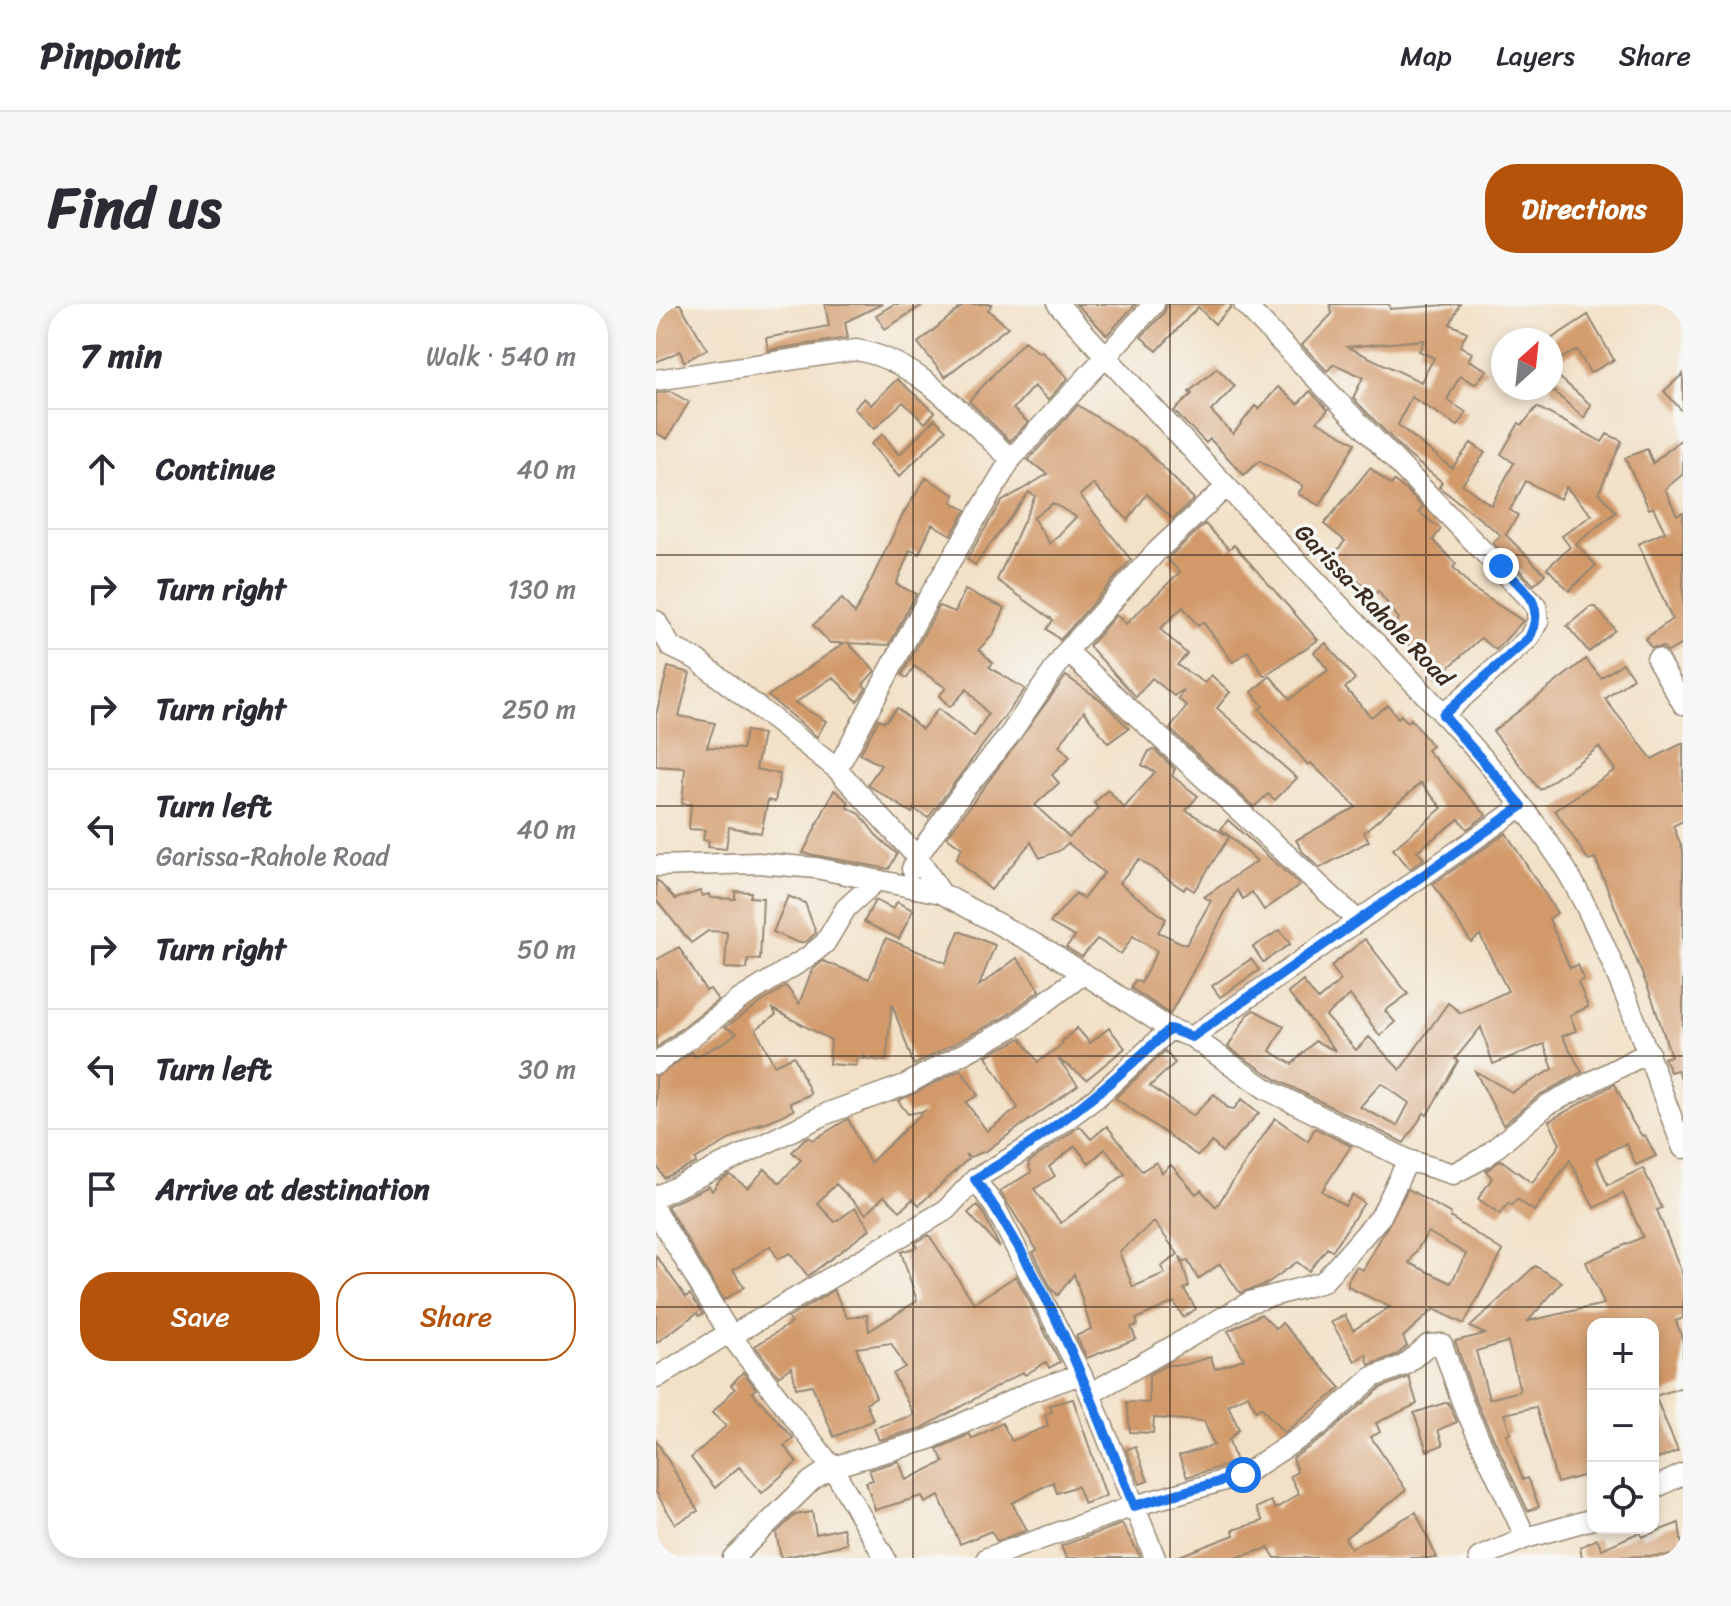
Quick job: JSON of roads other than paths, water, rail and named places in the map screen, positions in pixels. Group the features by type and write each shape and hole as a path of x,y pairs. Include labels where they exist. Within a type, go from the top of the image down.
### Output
{"street":[{"name":"Garissa-Rahole Road","path":"1058,304 1226,487 1443,715 1522,806 1569,876 1649,1052 1681,1139"},
{"path":"837,769 943,570 1011,459 1154,304"},
{"path":"1244,304 1536,606 1538,621 1529,638 1443,715"},
{"path":"656,380 856,350 884,354 913,371 1011,459"},
{"path":"906,884 917,857 1067,651 1157,551 1226,487"},
{"path":"656,621 663,648 696,659 837,769 917,857 941,893"},
{"path":"1067,651 1357,920"},
{"path":"1657,659 1683,704"},
{"path":"1192,1037 1522,806"},
{"path":"656,866 758,863 816,868 941,893 1003,925 1170,1029 1192,1037 1266,1089 1408,1160 1453,1174 1485,1157 1547,1105 1649,1052"},
{"path":"656,1064 739,1000 825,943 846,908 875,882"},
{"path":"656,1197 828,1113 905,1085 1013,1027 1083,974"},
{"path":"656,1378 722,1337 731,1336 919,1229 946,1210 975,1179 1024,1150 1096,1098 1170,1029"},
{"path":"1090,1394 1250,1302 1323,1282 1381,1216 1408,1160"},
{"path":"975,1179 995,1207 1081,1374 1155,1558"},
{"path":"656,1212 731,1336 832,1467 885,1558"},
{"path":"987,1558 1134,1506 1243,1475 1318,1426 1373,1377 1405,1365 1428,1345 1436,1343 1442,1344 1462,1402 1526,1538"},
{"path":"733,1558 811,1481 832,1467 927,1440 1030,1392 1081,1374"},
{"path":"1659,1486 1683,1474"},
{"path":"1479,1558 1526,1538 1587,1521"}]}
